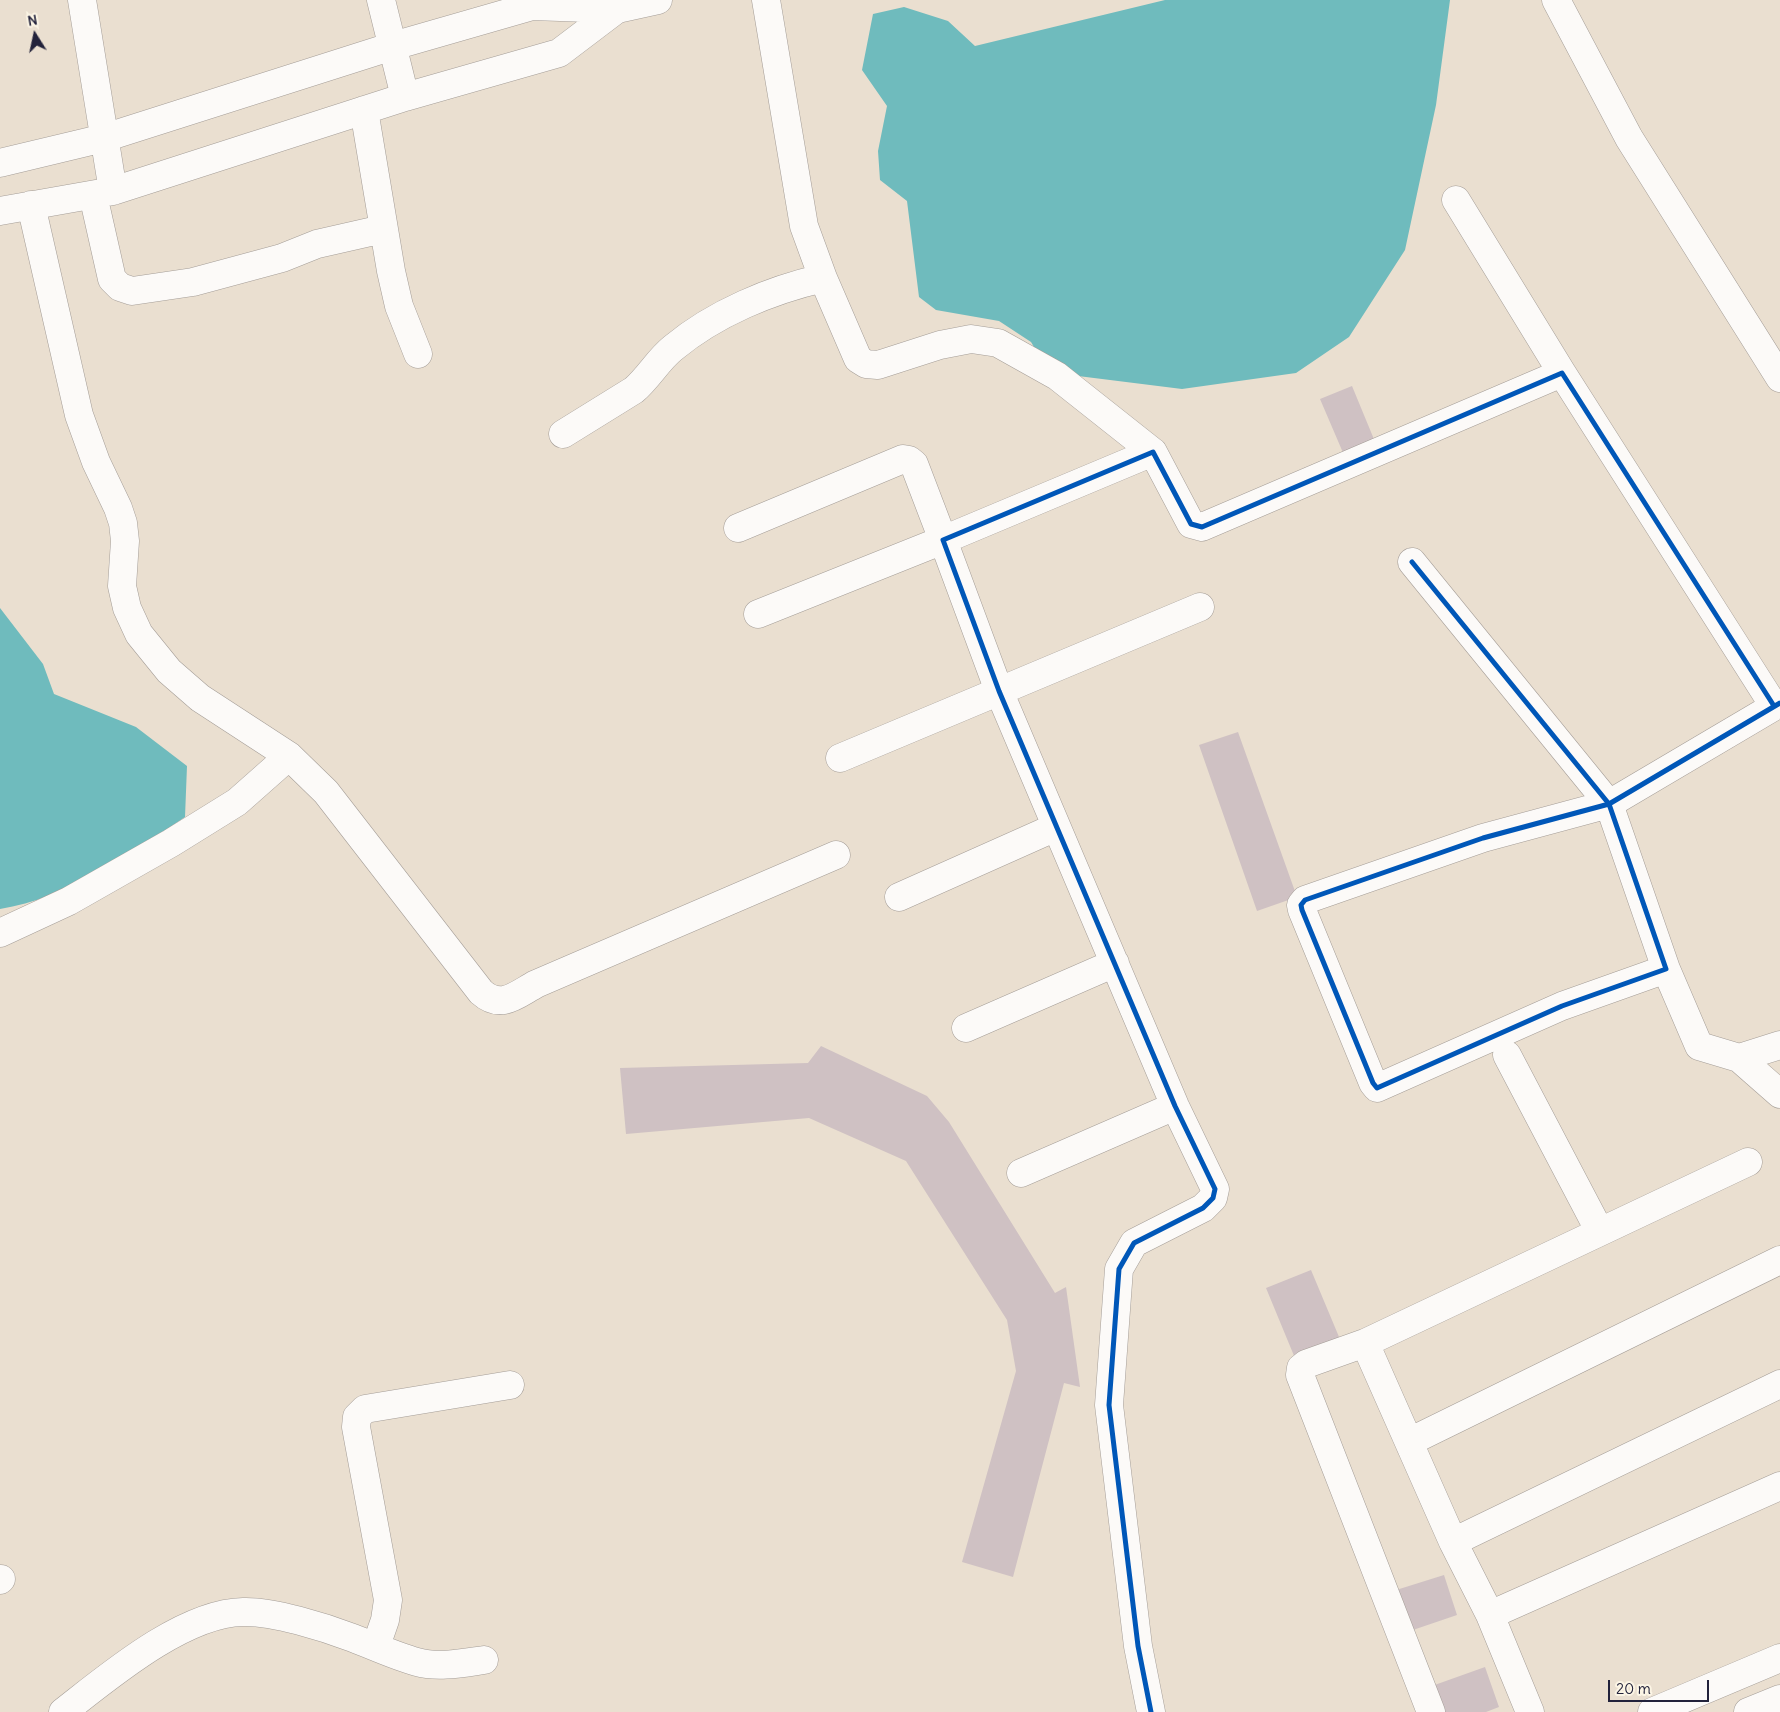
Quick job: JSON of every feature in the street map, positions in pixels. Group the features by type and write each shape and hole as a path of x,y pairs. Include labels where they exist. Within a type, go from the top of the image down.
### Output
{"street":[{"path":"82,0 104,138 103,193 112,279 120,287 132,291 193,282 272,260 317,244 383,229"},
{"path":"381,0 405,97"},
{"path":"0,163 104,138 393,46 532,6 617,9 658,0"},
{"path":"766,0 804,226 823,278 858,359 866,364 878,365 940,345 971,339 998,343 1057,376 1153,452 1191,524 1202,527 1562,373"},
{"path":"1556,0 1629,138 1780,378"},
{"path":"0,211 103,193 405,97 559,53 617,9"},
{"path":"364,110 383,229 399,306 418,354"},
{"path":"1456,200 1562,373 1777,705 1609,804 1484,838 1305,900 1302,910 1373,1084 1377,1088 1562,1006 1666,968"},
{"path":"32,206 78,415 123,523 125,541 122,586 127,608 139,634 169,671 200,698 289,756 326,792 481,992 490,1000 499,1001 513,998 536,984 836,855"},
{"path":"563,434 634,390 644,382 673,348 703,325 790,286 823,278"},
{"path":"758,614 943,540 1153,452"},
{"path":"738,528 904,459 914,464 999,691 1175,1106 1215,1189 1213,1198 1204,1208 1134,1243 1119,1269 1109,1405 1138,1646 1151,1712"},
{"path":"1412,562 1609,804 1666,968 1699,1046 1739,1058 1780,1094"},
{"path":"840,758 1200,607"},
{"path":"0,933 69,901 172,843 237,802 289,756"},
{"path":"899,897 1056,827"},
{"path":"966,1028 1115,963"},
{"path":"1739,1058 1780,1045"},
{"path":"1508,1055 1600,1232"},
{"path":"1021,1173 1175,1106"},
{"path":"1431,1712 1300,1375 1301,1368 1306,1364 1365,1343 1748,1162"},
{"path":"1409,1442 1780,1260"},
{"path":"1365,1343 1453,1542 1490,1616 1530,1712"},
{"path":"1453,1542 1780,1384"},
{"path":"376,1646 385,1620 388,1600 356,1426 357,1417 366,1409 510,1385"},
{"path":"1490,1616 1780,1486"},
{"path":"63,1712 141,1652 176,1633 210,1618 242,1612 271,1615 336,1632 418,1663 457,1664 484,1660"},
{"path":"1652,1712 1780,1658"},
{"path":"1748,1712 1780,1699"}],"water":[{"path":"1165,0 1450,0 1436,105 1405,250 1349,337 1296,373 1182,389 1070,375 1048,370 1031,342 999,321 936,310 919,297 907,201 880,180 878,151 887,106 862,70 873,14 904,7 948,21 975,46"},
{"path":"0,608 43,664 54,694 136,727 187,766 185,817 120,860 74,885 50,895 0,909"}],"building":[{"path":"1352,386 1378,449 1347,462 1320,399"},
{"path":"1238,732 1297,897 1257,911 1199,745"},
{"path":"821,1046 927,1096 949,1122 1055,1293 1066,1287 1080,1387 1064,1383 1013,1577 962,1562 1016,1371 1007,1320 906,1161 809,1118 626,1134 620,1068 808,1063"},
{"path":"1311,1270 1342,1344 1297,1363 1266,1288"},
{"path":"1444,1575 1457,1615 1407,1632 1393,1591"},
{"path":"1485,1667 1499,1707 1486,1712 1437,1712 1429,1687"}],"cycle path":[{"path":"1151,1712 1138,1646 1109,1405 1119,1269 1134,1243 1203,1208 1213,1198 1215,1189 1175,1106 999,691 943,540 1153,452 1191,524 1202,527 1562,373 1774,706"},
{"path":"1412,562 1609,804 1666,969 1562,1006 1377,1088 1373,1083 1302,910 1301,905 1305,900 1483,838 1609,804 1780,703"}]}
